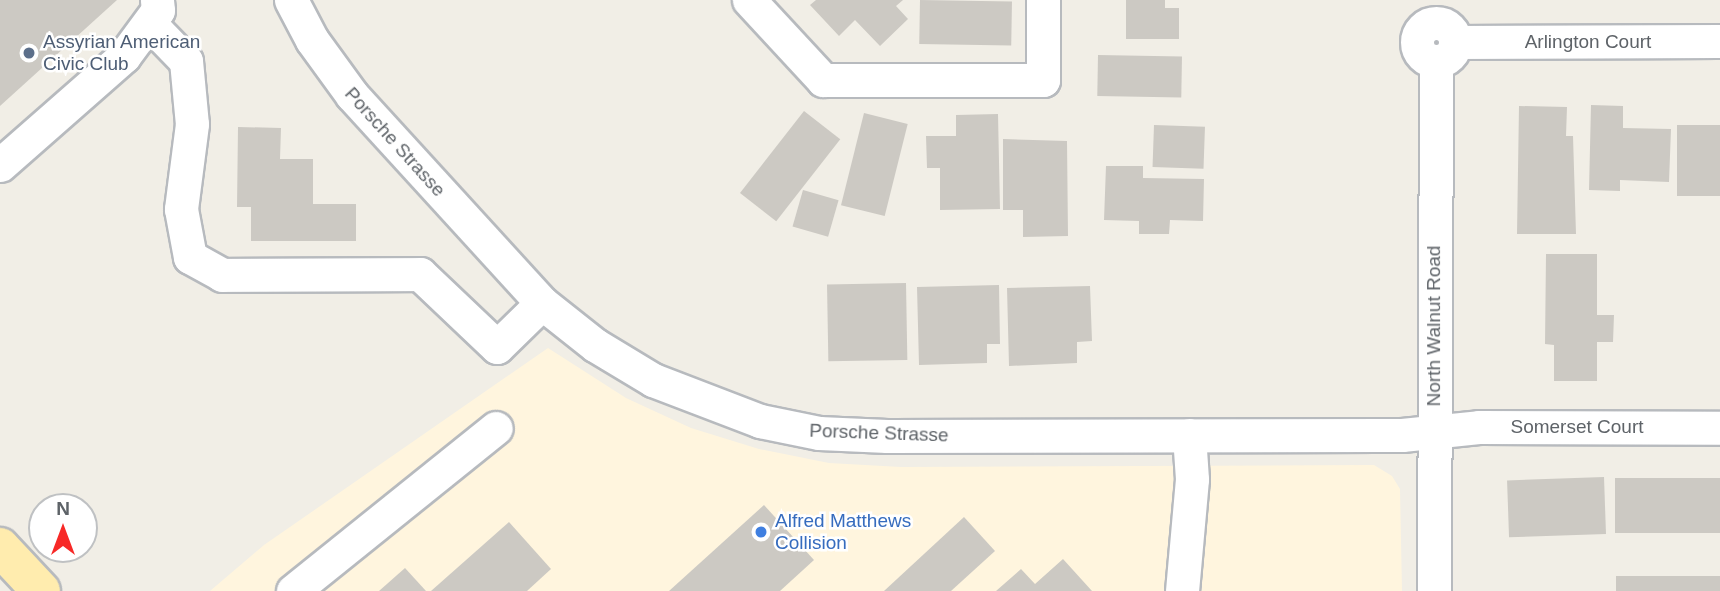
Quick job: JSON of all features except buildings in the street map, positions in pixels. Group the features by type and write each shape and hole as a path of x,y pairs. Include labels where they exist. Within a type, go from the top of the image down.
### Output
{"main road":[{"path":"0,547 41,591"}],"street":[{"name":"Porsche Strasse","path":"291,0 312,40 352,95 542,303 595,345 653,380 730,411 787,427 887,436 1433,431"},
{"path":"749,0 823,80 837,80 1043,80 1043,0"},
{"path":"0,165 124,56 153,12 186,61 191,124 181,209 190,257 222,275 420,274 497,346 542,303"},
{"name":"Arlington Court","path":"1440,31 1720,41"},
{"name":"North Walnut Road","path":"1434,591 1433,431 1440,31"},
{"name":"Somerset Court","path":"1433,431 1479,426 1720,428"},
{"path":"293,591 496,428"},
{"path":"1182,591 1192,479 1189,435"}],"shaded area":[{"path":"548,348 626,398 691,428 759,449 829,463 901,467 1374,465 1392,476 1400,489 1402,591 210,591 264,545"}],"place":[{"name":"Assyrian American Civic Club","path":"29,53"},
{"name":"Alfred Matthews Collision","path":"761,532"}]}
